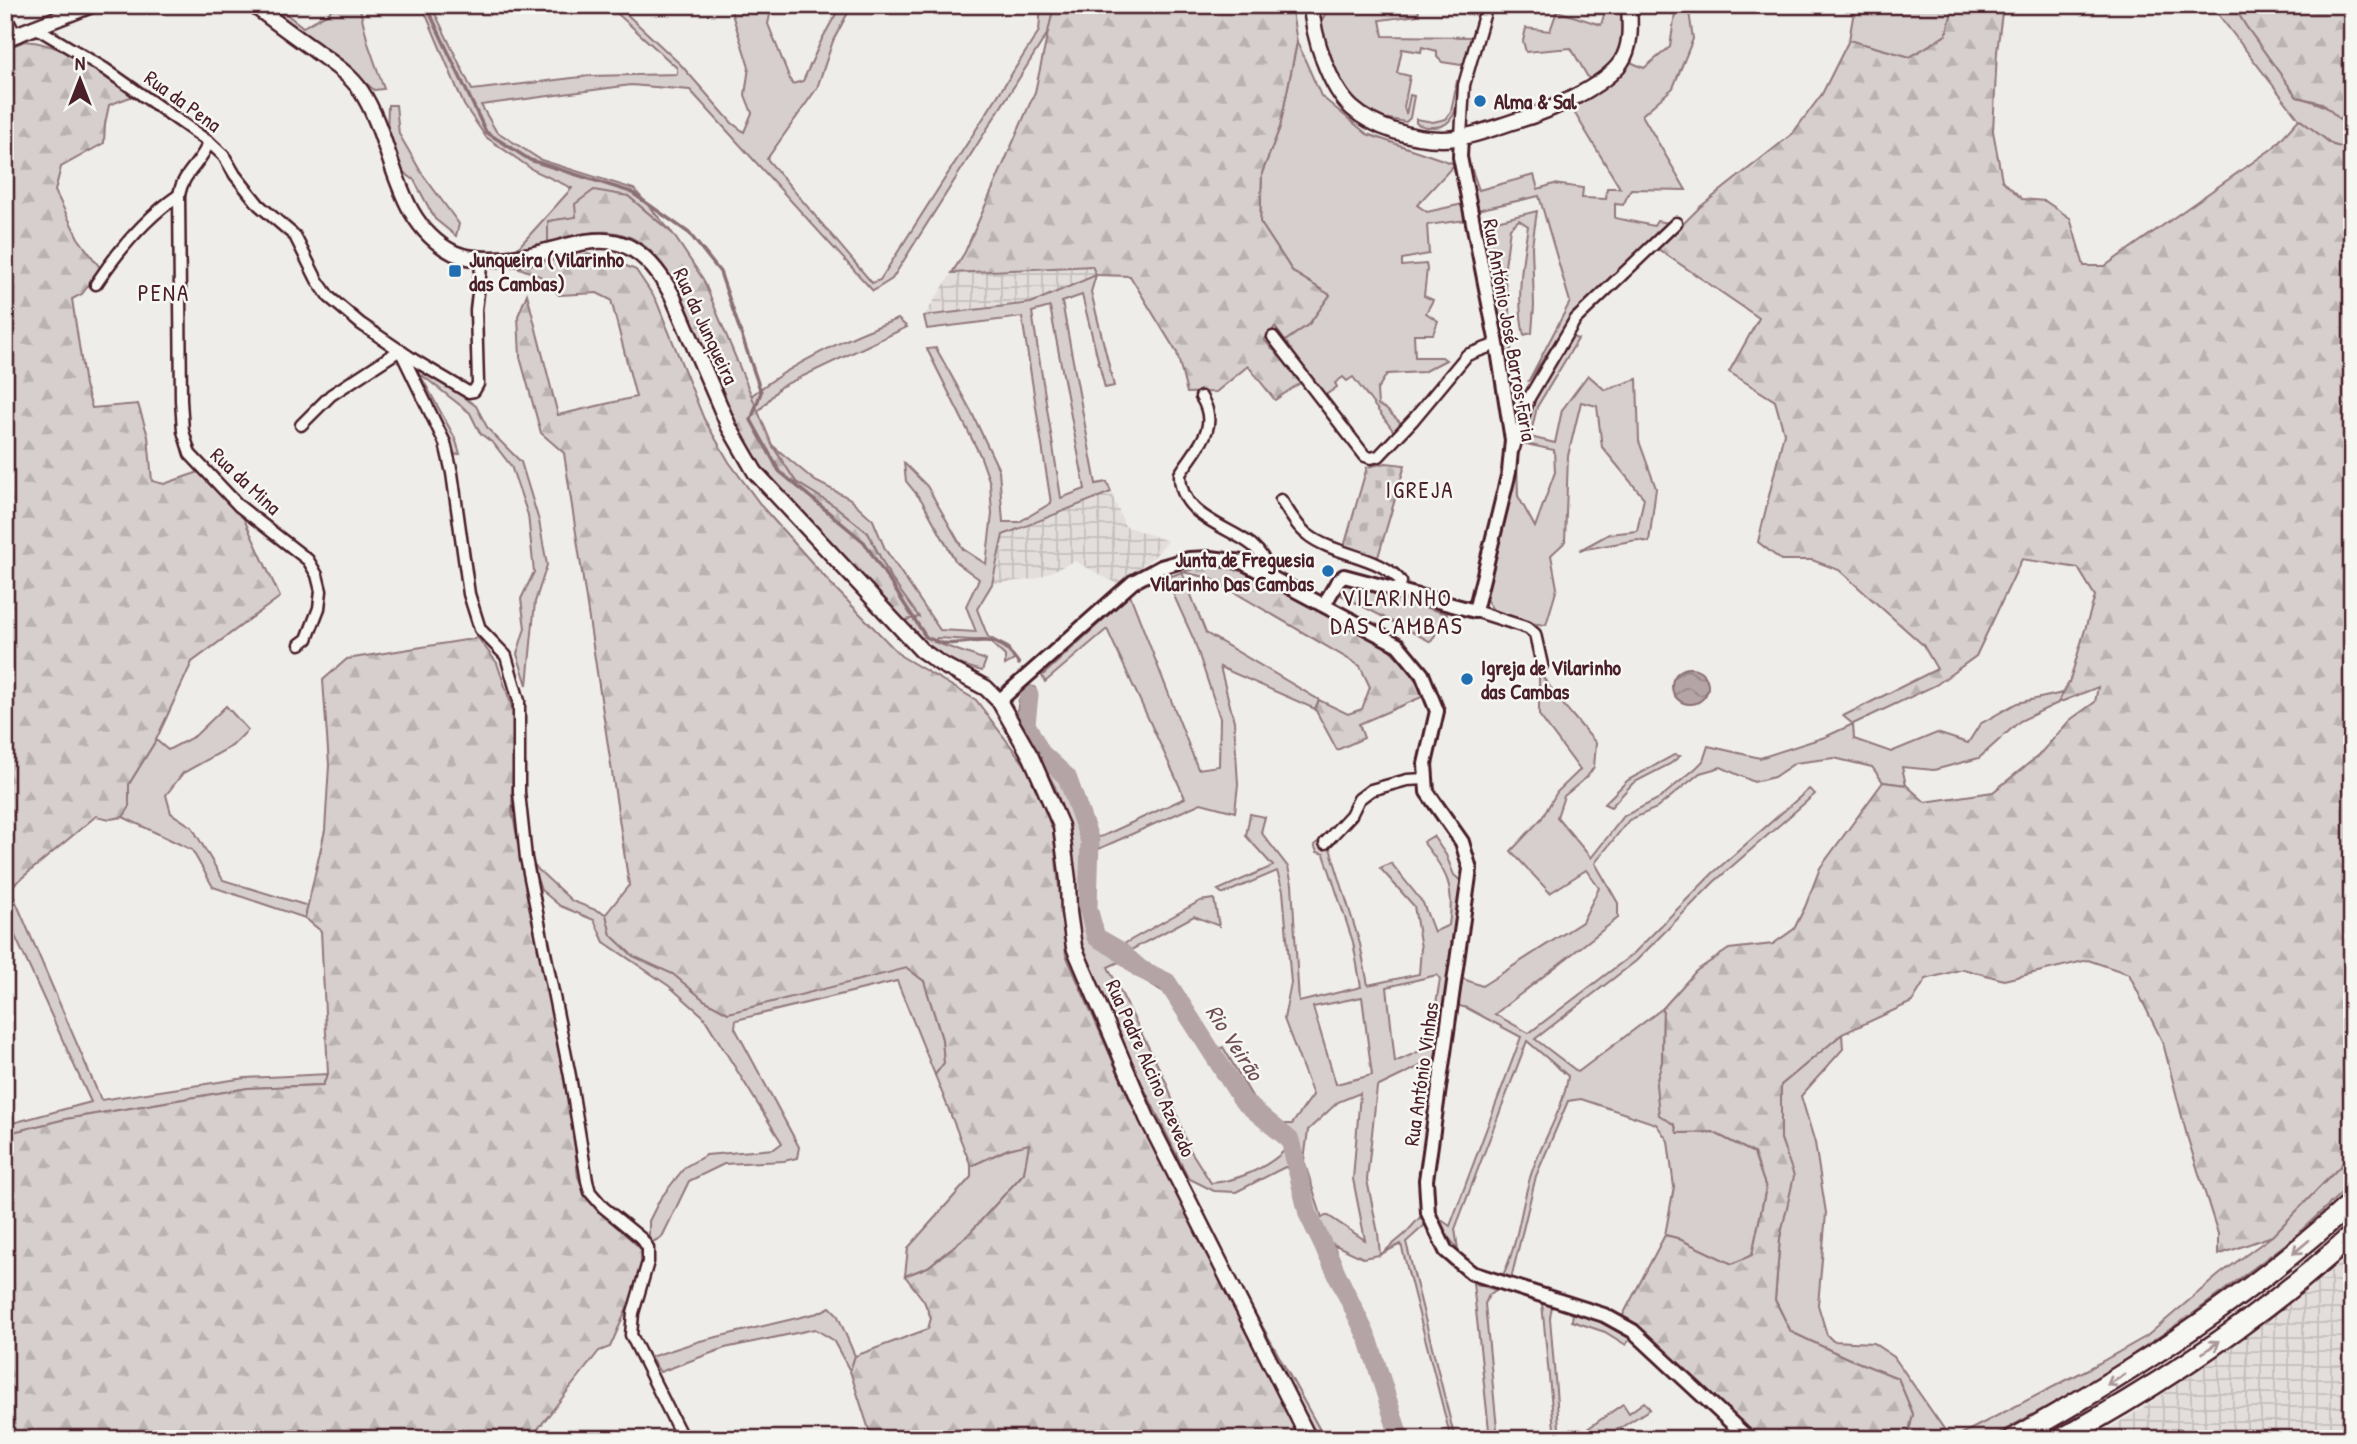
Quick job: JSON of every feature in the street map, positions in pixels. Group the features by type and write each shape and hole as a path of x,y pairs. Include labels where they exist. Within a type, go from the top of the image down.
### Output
{"highway":[{"path":"2013,1439 2109,1384 2209,1319 2301,1247 2352,1202"},
{"path":"2061,1439 2136,1397 2213,1346 2277,1298 2352,1235"}],"main road":[{"path":"11,37 92,5"},
{"name":"Rua da Junqueira","path":"253,5 345,73 360,89 373,112 401,188 417,222 453,252 482,259 511,258 592,240 604,240 625,245 640,254 660,274 672,295 729,427 755,472 921,650 986,688 999,701"},
{"path":"1311,5 1314,30 1324,57 1350,106 1368,119 1414,135 1440,139 1461,136 1544,112 1583,92 1610,74 1623,60 1628,46 1629,5"},
{"name":"Rua Padre Alcino Azevedo","path":"999,701 1031,757 1061,826 1074,947 1147,1118 1309,1439"}],"street":[{"path":"1461,136 1464,85 1487,5"},
{"path":"5,16 11,37"},
{"name":"Rua da Pena","path":"35,27 105,69 209,142 224,156 259,205 295,236 317,280 329,297 361,324 468,391 474,391 478,384 476,310 482,259"},
{"name":"Rua António José Barros Faria","path":"1461,136 1460,157 1497,344 1512,440 1511,455 1475,611"},
{"path":"96,284 126,243 179,195 181,183 204,155 209,142"},
{"name":"Rua da Mina","path":"179,195 183,431 190,454 239,506 308,560 317,575 321,591 319,608 307,639 300,644"},
{"path":"1511,455 1530,398 1575,320 1676,223"},
{"path":"1273,337 1365,456 1371,458 1378,456 1413,420 1467,355 1497,344"},
{"path":"301,425 331,395 400,350 445,443 452,473 469,594 480,629 506,656 519,701 519,792 526,859 570,1076 590,1192 603,1207 642,1239 648,1248 648,1262 633,1313 631,1335 683,1439"},
{"path":"1201,397 1208,409 1210,423 1180,474 1182,488 1203,516 1259,551 1273,578"},
{"path":"1281,500 1307,535 1389,570 1401,582 1399,590"},
{"name":"Rua António Vinhas","path":"999,701 1133,582 1161,567 1189,559 1211,558 1242,562 1398,645 1422,674 1437,711 1425,764 1427,792 1462,842 1470,869 1426,1180 1428,1213 1447,1251 1472,1273 1604,1315 1633,1331 1749,1439"},
{"path":"1324,605 1338,581 1344,576 1399,590 1528,628 1535,634 1542,665"},
{"path":"1325,843 1345,822 1365,794 1393,784 1426,779"}],"shaded area":[{"path":"1093,266 1096,275 1031,303 924,316 952,273"},
{"path":"1111,492 1125,526 1168,541 1154,557 1117,584 1075,561 1035,579 992,584 1003,535"},
{"path":"2352,1252 2352,1439 2090,1439 2141,1409 2238,1343"}],"green space":[{"path":"261,5 281,5 285,13 303,27 330,12 332,5 359,5 368,43 384,89 374,90 351,70"},
{"path":"422,5 431,5 472,90 589,76 677,74 677,68 608,5 617,5 681,65 732,123 744,132 752,113 745,95 749,67 727,5 765,5 770,15 768,24 792,84 803,81 841,5 852,5 833,41 817,88 767,159 872,283 880,280 1039,31 1041,5 1054,5 1049,31 892,279 873,291 690,90 631,85 481,105 496,131 541,160 634,189 673,234 628,196 576,217 548,221 548,242 516,250 572,188 533,170 486,137 464,105"},
{"path":"1054,5 1291,5 1297,42 1280,127 1262,173 1260,222 1293,272 1330,295 1309,324 1285,341 1275,327 1264,340 1303,381 1275,400 1248,366 1216,392 1187,393 1177,353 1130,276 1096,275 1092,266 952,273 965,252 1035,92"},
{"path":"1329,5 1418,5 1419,15 1380,20 1383,36 1472,37 1465,63 1461,65 1442,62 1437,57 1437,51 1422,47 1421,52 1402,49 1397,73 1410,76 1404,107 1406,114 1410,95 1414,96 1410,118 1406,122 1383,118 1353,102 1341,82 1319,28"},
{"path":"1607,5 1623,5 1623,40 1610,64 1589,79 1571,48 1526,52 1523,41 1526,28 1550,31 1557,11 1601,25"},
{"path":"1673,5 1688,5 1693,39 1673,88 1642,115 1686,190 1631,189 1623,205 1615,204 1615,218 1654,226 1657,221 1670,223 1572,316 1528,382 1570,302 1539,196 1477,210 1468,171 1472,170 1479,190 1534,175 1538,189 1554,184 1583,188 1582,198 1606,199 1607,188 1620,188 1571,107 1628,61 1644,68 1670,47 1675,13"},
{"path":"1855,5 1954,5 1946,35 1910,57 1849,40"},
{"path":"1954,5 2003,5 1997,52 1993,131 2002,180 2022,199 2045,201 2070,218 2084,266 2105,266 2273,148 2299,119 2333,145 2352,150 2352,1154 2272,1236 2218,1255 2218,1234 2187,1136 2163,1043 2129,974 2088,960 2004,980 1963,969 1926,979 1912,1002 1842,1034 1781,1085 1781,1139 1794,1176 1780,1238 1775,1300 1791,1332 1898,1378 1913,1414 1907,1439 1756,1439 1657,1343 1622,1317 1665,1235 1732,1264 1752,1255 1766,1188 1754,1153 1713,1132 1677,1133 1675,1125 1659,1115 1656,1084 1662,1062 1663,1008 1696,971 1729,949 1773,944 1794,929 1820,868 1883,782 1906,785 1925,802 1993,792 2038,756 2070,720 2095,702 2098,687 2058,703 2070,680 2095,596 2078,568 2022,559 1976,656 1936,685 1853,724 1843,716 1937,669 1923,645 1839,570 1812,560 1781,560 1758,542 1784,433 1775,401 1729,372 1759,318 1658,249 1700,207 1792,134 1822,94 1849,40 1910,57 1946,35"},
{"path":"2211,5 2233,5 2297,97 2328,108 2343,120 2351,138 2352,150 2333,145 2299,119"},
{"path":"2233,5 2352,5 2352,137 2348,127 2322,103 2297,97"},
{"path":"25,41 40,43 69,54 133,96 109,105 104,143 61,167 55,191 78,238 101,269 82,294 72,299 85,385 92,408 138,404 148,436 152,481 164,484 199,472 243,517 280,597 192,662 156,740 129,784 129,808 123,817 110,819 96,816 5,892 5,49"},
{"path":"1297,42 1321,96 1367,134 1455,164 1417,205 1427,212 1463,204 1467,220 1427,225 1429,254 1402,259 1402,266 1426,264 1424,296 1433,300 1426,313 1438,321 1433,334 1414,334 1415,357 1442,357 1446,360 1423,372 1387,374 1377,390 1378,405 1403,425 1395,433 1353,377 1347,381 1343,377 1335,383 1337,387 1324,396 1285,341 1309,324 1330,295 1293,272 1260,222 1262,173 1280,127"},
{"path":"1457,81 1461,83 1452,118 1441,126 1424,127 1416,123 1416,119 1433,122 1446,119 1451,112"},
{"path":"388,105 396,105 399,134 421,172 459,224 456,236 435,219 414,180 402,171 387,135"},
{"path":"594,190 628,196 673,234 703,279 772,445 796,482 836,507 868,533 890,577 919,617 902,621 803,520 758,464 723,403 678,288 650,251 632,238 611,232 590,232 548,242 548,221 576,217 575,204"},
{"path":"1537,211 1532,246 1532,333 1524,335 1520,308 1528,226 1519,220 1510,228 1504,274 1512,330 1511,353 1503,354 1480,225"},
{"path":"587,254 636,270 656,300 704,419 729,462 763,508 901,656 976,700 1028,769 1053,831 1066,955 1133,1107 1300,1439 872,1439 850,1371 855,1356 928,1329 931,1318 924,1301 905,1276 928,1267 968,1235 1024,1173 1029,1144 1008,1149 971,1166 935,1075 944,1063 942,1039 924,981 907,968 728,1013 704,1000 673,974 633,956 611,935 606,914 629,885 564,453 541,433 520,357 518,316 527,294 558,415 636,397 611,300 597,293 559,295 540,276 517,267"},
{"path":"1096,275 1091,292 1114,386 1105,388 1082,295 1062,302 1096,484 1107,482 1111,492 1003,535 992,584 977,609 988,637 1008,647 1014,660 1005,665 1005,656 989,641 937,638 934,642 986,660 982,671 955,663 923,646 902,621 918,616 890,577 868,533 836,507 796,482 772,445 815,481 849,498 873,520 885,549 940,630 976,632 966,606 979,579 956,562 922,501 906,481 904,463 927,486 963,549 986,564 992,514 990,483 980,455 927,349 936,348 971,411 999,470 1003,522 1019,522 1051,503 1022,317 927,329 924,316 1031,303","holes":["1050,307 1085,489 1061,498 1032,312"]},
{"path":"898,319 907,327 780,387 758,412 751,396 766,384 821,352"},
{"path":"1569,336 1578,339 1537,407 1530,437 1555,443 1562,410 1588,375 1605,390 1637,379 1639,441 1656,488 1649,542 1637,540 1580,550 1609,534 1637,531 1644,498 1602,447 1597,406 1581,402 1568,456 1565,542 1551,555 1557,588 1546,625 1495,613 1486,599 1491,566 1517,462 1518,496 1535,527 1555,472 1554,450 1521,443 1531,403"},
{"path":"417,367 476,406 488,429 521,462 539,521 547,565 535,602 527,685 517,654 525,628 521,599 534,572 528,515 511,466 494,444 480,433 470,413 423,376 455,438 460,454 452,455 441,422 414,372"},
{"path":"1386,463 1405,465 1378,557 1344,547 1367,467"},
{"path":"1209,565 1243,568 1384,644 1408,668 1424,696 1359,724 1364,738 1337,750 1315,709 1319,700 1348,714 1362,709 1370,687 1360,666 1210,578 1182,572"},
{"path":"1182,572 1206,633 1319,700 1315,709 1220,667 1234,721 1238,784 1235,812 1201,803 1094,851 1096,921 1106,940 1122,945 1200,901 1214,899 1219,926 1194,916 1129,951 1147,969 1180,987 1211,1041 1201,1046 1167,994 1139,977 1121,961 1108,967 1167,1084 1187,1145 1211,1183 1231,1180 1251,1172 1285,1150 1282,1139 1241,1106 1213,1052 1223,1047 1253,1098 1282,1124 1292,1124 1313,1095 1284,1019 1291,983 1283,891 1277,871 1223,894 1218,890 1273,866 1246,836 1250,814 1265,817 1261,832 1288,867 1292,884 1299,1002 1361,987 1353,942 1324,854 1317,852 1314,845 1325,836 1360,944 1368,985 1419,974 1421,948 1414,906 1380,868 1391,863 1423,903 1434,932 1449,925 1450,890 1438,862 1423,842 1433,836 1446,855 1454,875 1462,882 1437,1058 1377,1087 1367,1180 1380,1255 1363,1258 1333,1244 1375,1344 1405,1439 1396,1439 1364,1345 1306,1225 1293,1172 1285,1167 1236,1192 1214,1191 1188,1178 1124,1047 1084,950 1078,927 1070,832 1055,787 1017,713 1019,699 1030,686 1035,687 1031,709 1033,726 1054,761 1073,774 1094,838 1185,798 1107,629 1045,682 1042,676 1130,595 1198,769 1219,766 1220,718 1194,640 1166,578","holes":["1437,975 1440,979 1429,1047 1395,1062 1387,987","1362,997 1372,1075 1336,1084 1313,1007","1360,1093 1353,1179 1365,1240 1327,1215 1322,1218 1304,1161 1308,1130 1338,1102"]},
{"path":"1345,584 1447,614 1431,642 1341,595"},
{"path":"478,638 497,663 514,713 512,811 572,1119 578,1177 590,1201 641,1249 645,1268 610,1347 599,1351 530,1439 5,1439 5,1134 66,1119 248,1088 323,1085 328,1074 321,931 305,918 325,830 329,765 323,680 347,659"},
{"path":"1539,672 1596,743 1594,767 1587,777 1564,796 1557,817 1591,858 1624,816 1660,798 1696,768 1703,761 1708,746 1760,758 1825,737 1853,724 1854,739 1891,752 1937,733 1968,743 1980,724 2017,703 2063,693 2058,703 2020,721 1979,758 1934,770 1902,767 1906,785 1883,782 1872,767 1834,758 1795,763 1774,777 1754,782 1721,767 1700,773 1657,808 1629,820 1595,863 1618,903 1618,918 1495,1014 1529,1033 1633,954 1713,873 1809,789 1815,794 1714,882 1636,961 1535,1039 1578,1072 1663,1008 1662,1062 1656,1084 1678,1133 1713,1132 1754,1153 1766,1188 1752,1255 1732,1264 1665,1235 1674,1187 1668,1141 1656,1124 1581,1099 1568,1101 1536,1176 1511,1279 1502,1277 1515,1240 1530,1178 1561,1103 1568,1076 1527,1041 1455,1229 1458,1249 1437,1217 1450,1226 1521,1037 1467,1008 1456,1005 1461,978 1482,986 1582,922 1599,888 1586,870 1550,893 1511,851 1542,818 1557,792 1580,770 1539,715"},
{"path":"226,706 248,730 232,746 183,773 166,795 171,813 192,827 223,880 308,906 305,918 213,887 192,850 123,817 128,808 129,784 156,740 168,750 195,736"},
{"path":"1674,755 1680,756 1633,783 1611,807 1604,804 1628,780"},
{"path":"532,864 572,901 606,914 611,935 633,956 673,974 704,1000 728,1013 906,967 924,981 942,1039 944,1063 935,1075 897,981 736,1020 735,1028 799,1147 797,1158 724,1164 689,1181 662,1237 649,1244 649,1221 660,1199 685,1167 706,1155 774,1149 782,1143 703,1016 669,986 604,942 594,920 560,906 541,890"},
{"path":"10,888 101,1100 245,1078 328,1074 323,1085 248,1088 66,1119 5,1134 5,1125 91,1102 5,914 5,892"},
{"path":"1842,1034 1843,1049 1801,1096 1815,1143 1826,1213 1818,1305 1827,1335 1833,1341 1873,1343 1894,1357 1944,1429 1925,1439 1907,1439 1913,1414 1898,1378 1791,1332 1775,1300 1780,1238 1793,1176 1781,1139 1781,1085"},
{"path":"1030,1143 1024,1173 968,1235 928,1267 905,1276 908,1248 971,1177 971,1166 1008,1149"},
{"path":"2352,1154 2352,1183 2291,1240 2194,1313 2094,1381 1988,1439 1952,1439 2147,1336 2220,1274 2272,1236"},
{"path":"1422,1215 1426,1224 1406,1242 1455,1439 1451,1439 1401,1244 1381,1254"},
{"path":"1473,1283 1496,1290 1489,1295 1485,1304 1498,1439 1490,1439"},
{"path":"1240,1286 1325,1439 1315,1439"},
{"path":"1542,1303 1552,1306 1550,1318 1560,1439 1555,1439"},
{"path":"830,1307 837,1314 855,1356 850,1371 833,1340 815,1329 725,1348 660,1372 650,1357 700,1341 818,1313"},
{"path":"1573,1312 1631,1337 1626,1345 1605,1332 1572,1321"},
{"path":"1644,1402 1650,1409 1603,1439 1573,1439 1623,1404 1629,1413"}],"water":[{"path":"1690,668 1702,674 1708,686 1702,698 1690,704 1678,698 1672,686 1678,674"}],"waterway":[{"path":"426,5 486,132 530,160 631,192 689,233 720,272 761,392 751,420 779,471 864,542 926,637 942,643 993,642 1010,652 1019,664"},
{"name":"Rio Veirão","path":"1029,695 1026,724 1041,753 1067,777 1090,841 1088,908 1096,937 1117,949 1140,969 1167,982 1243,1101 1290,1140 1308,1214 1369,1341 1400,1439"}],"place":[{"name":"Alma & Sal","path":"1480,101"},
{"name":"Junqueira (Vilarinho das Cambas)","path":"455,271"},
{"name":"Junta de Freguesia Vilarinho Das Cambas","path":"1328,571"},
{"name":"Igreja de Vilarinho das Cambas","path":"1467,679"}],"district":[{"name":"PENA","path":"164,292"},
{"name":"IGREJA","path":"1420,489"},
{"name":"VILARINHO DAS CAMBAS","path":"1397,611"}]}
